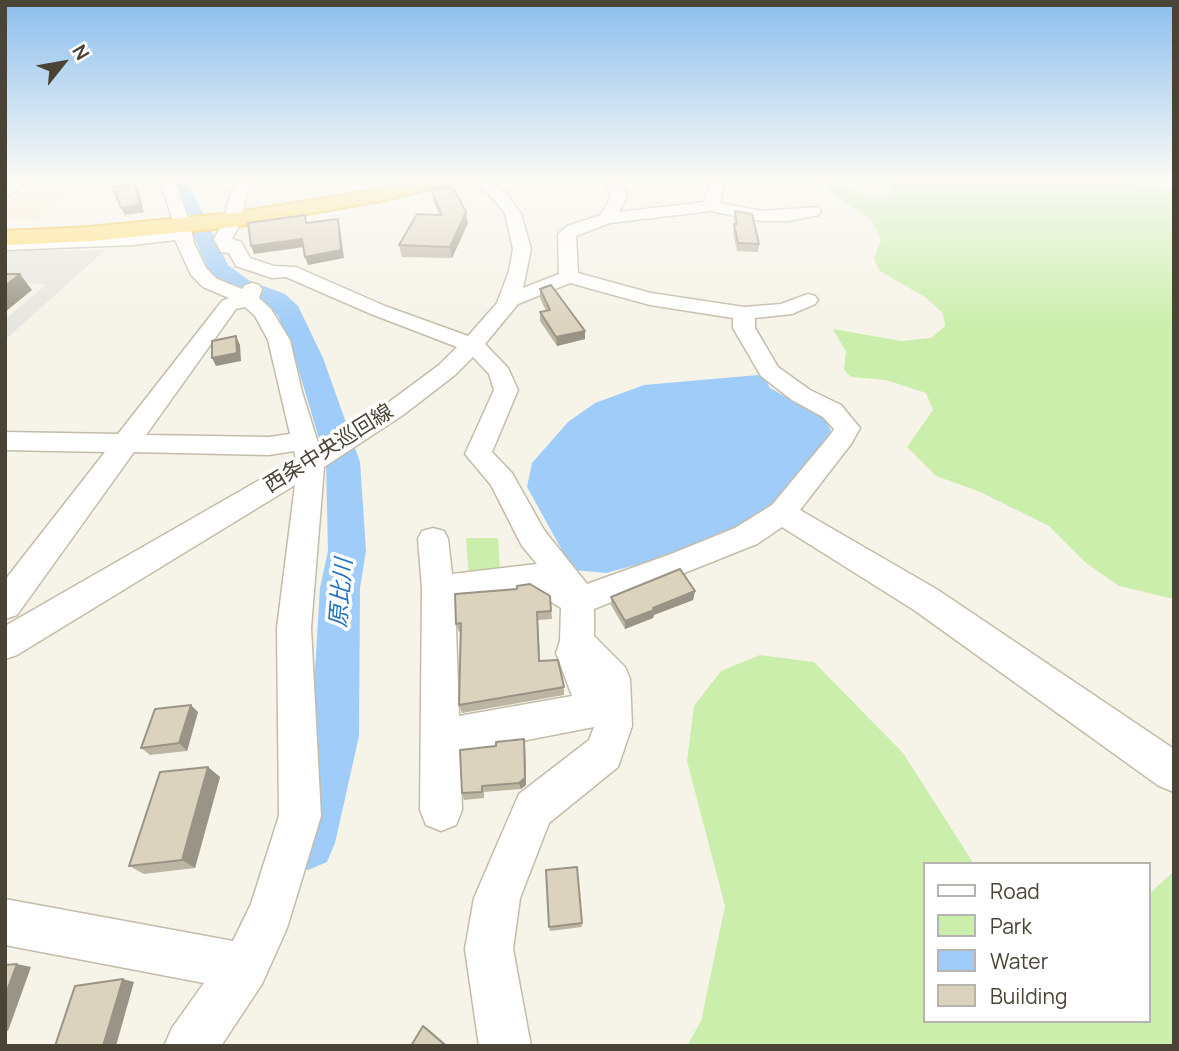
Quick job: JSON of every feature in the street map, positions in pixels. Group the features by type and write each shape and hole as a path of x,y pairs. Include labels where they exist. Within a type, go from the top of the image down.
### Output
{"highway":[{"path":"5,238 172,227"},
{"path":"5,229 139,231"}],"street":[{"path":"181,227 198,271 210,283 261,291"},
{"path":"190,1046 245,967 271,912 300,816 294,628 312,454 279,340 264,313 261,291 235,267 223,239 228,227"},
{"name":"西条中央巡回線","path":"8,642 312,454 363,430 446,370 472,345 509,300 519,271 522,249 517,227"},
{"path":"569,277 566,258 567,234 584,227"},
{"path":"5,245 139,231"},
{"path":"226,246 235,246 243,262 272,272 289,271 378,310 472,345 489,359 500,373 506,390 478,454 502,481 533,538 571,584 577,621 575,653 596,709 440,737"},
{"path":"509,300 569,277 650,299 744,313 785,310 808,300"},
{"path":"8,642 5,605 229,305 261,291"},
{"path":"577,621 629,580 680,564 746,537 782,513 847,428 832,411 801,395 769,371 744,328 744,313"},
{"path":"5,441 269,446 312,454"},
{"path":"782,513 926,600 1172,772"},
{"path":"433,539 438,589 441,810"},
{"path":"438,589 537,577 577,621 612,679 613,726 604,753 534,810 497,898 489,949 505,1046"},
{"path":"5,922 245,967"}],"green space":[{"path":"875,227 1174,227 1174,599 1119,586 1086,563 1049,526 978,491 936,476 907,447 933,410 926,393 886,380 851,377 844,370 846,352 833,329 901,341 931,338 945,326 943,313 925,297 880,271 874,259 881,239"},
{"path":"466,538 498,538 500,571 469,575"},
{"path":"760,655 814,662 903,753 973,862 923,862 923,1023 1151,1023 1151,892 1174,871 1174,1046 687,1046 701,1021 725,906 687,761 694,706 721,671"}],"shaded area":[{"path":"105,250 5,340 5,319 47,284 5,283 5,251"}],"water":[{"path":"758,375 766,380 770,388 824,418 831,430 825,446 779,503 706,546 606,573 573,570 527,487 532,463 568,422 595,403 644,385"}],"building":[{"path":"249,227 339,227 341,250 305,257 302,239 251,246"},
{"path":"409,227 459,227 450,247 399,245"},
{"path":"735,227 755,227 759,244 738,243"},
{"path":"5,274 20,274 5,286"},
{"path":"551,285 585,331 556,337 540,312 550,310 540,289"},
{"path":"236,336 237,353 212,358 212,341"},
{"path":"680,569 695,591 625,621 611,597"},
{"path":"530,584 550,596 551,611 537,612 539,661 558,660 564,687 459,705 461,623 456,624 455,594 517,589 517,586"},
{"path":"191,705 179,743 141,748 155,709"},
{"path":"524,739 525,778 519,783 482,786 482,792 462,793 460,750 496,746 496,742"},
{"path":"208,767 182,860 129,866 160,772"},
{"path":"577,867 582,923 549,927 546,870"},
{"path":"17,964 5,996 5,965"},
{"path":"123,979 103,1046 55,1046 75,986"},
{"path":"423,1026 446,1046 411,1046"}],"waterway":[{"name":"原比川","path":"199,227 218,269 241,286 276,299 285,306 309,358 343,462 347,551 340,588 335,736 308,843"}]}
